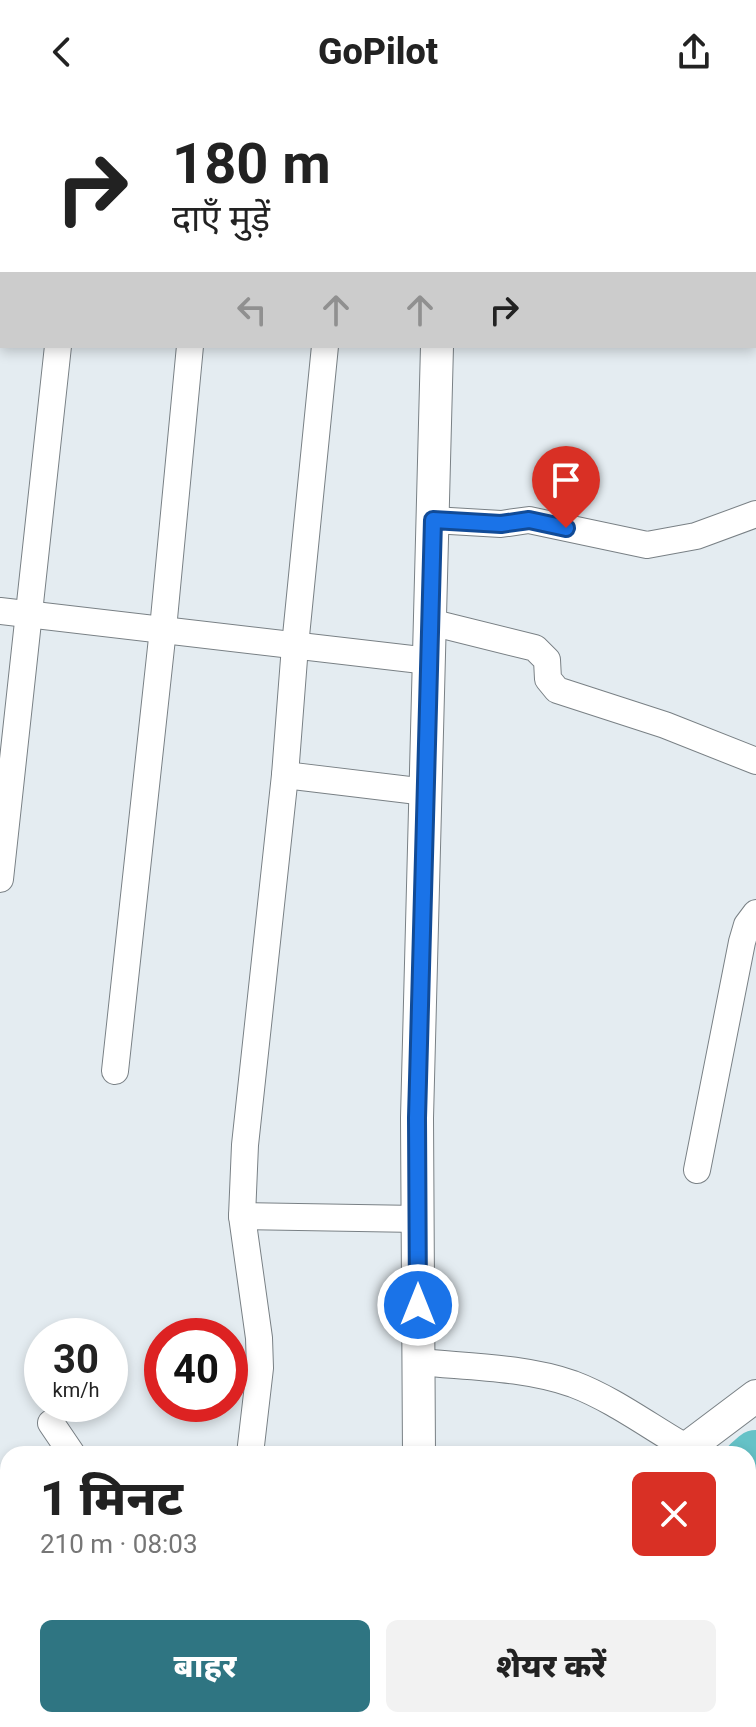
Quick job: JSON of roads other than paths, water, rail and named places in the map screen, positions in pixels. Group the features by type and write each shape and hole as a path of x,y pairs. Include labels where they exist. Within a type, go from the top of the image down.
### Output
{"street":[{"path":"0,879 58,348"},
{"path":"115,1071 190,348"},
{"path":"251,1446 260,1368 259,1338 242,1216 245,1145 285,775 325,348"},
{"path":"419,1446 417,1118 437,348"},
{"path":"433,520 501,524 538,521 647,545 696,536 756,514"},
{"path":"0,611 429,661"},
{"path":"430,622 535,648 547,660 548,679 557,690 655,722 756,761"},
{"path":"285,775 426,792"},
{"path":"697,1170 742,942 747,925 756,913"},
{"path":"242,1216 418,1219"},
{"path":"419,1362 518,1372 573,1384 591,1392 675,1446"},
{"path":"690,1446 756,1396"},
{"path":"51,1423 67,1446"}]}
